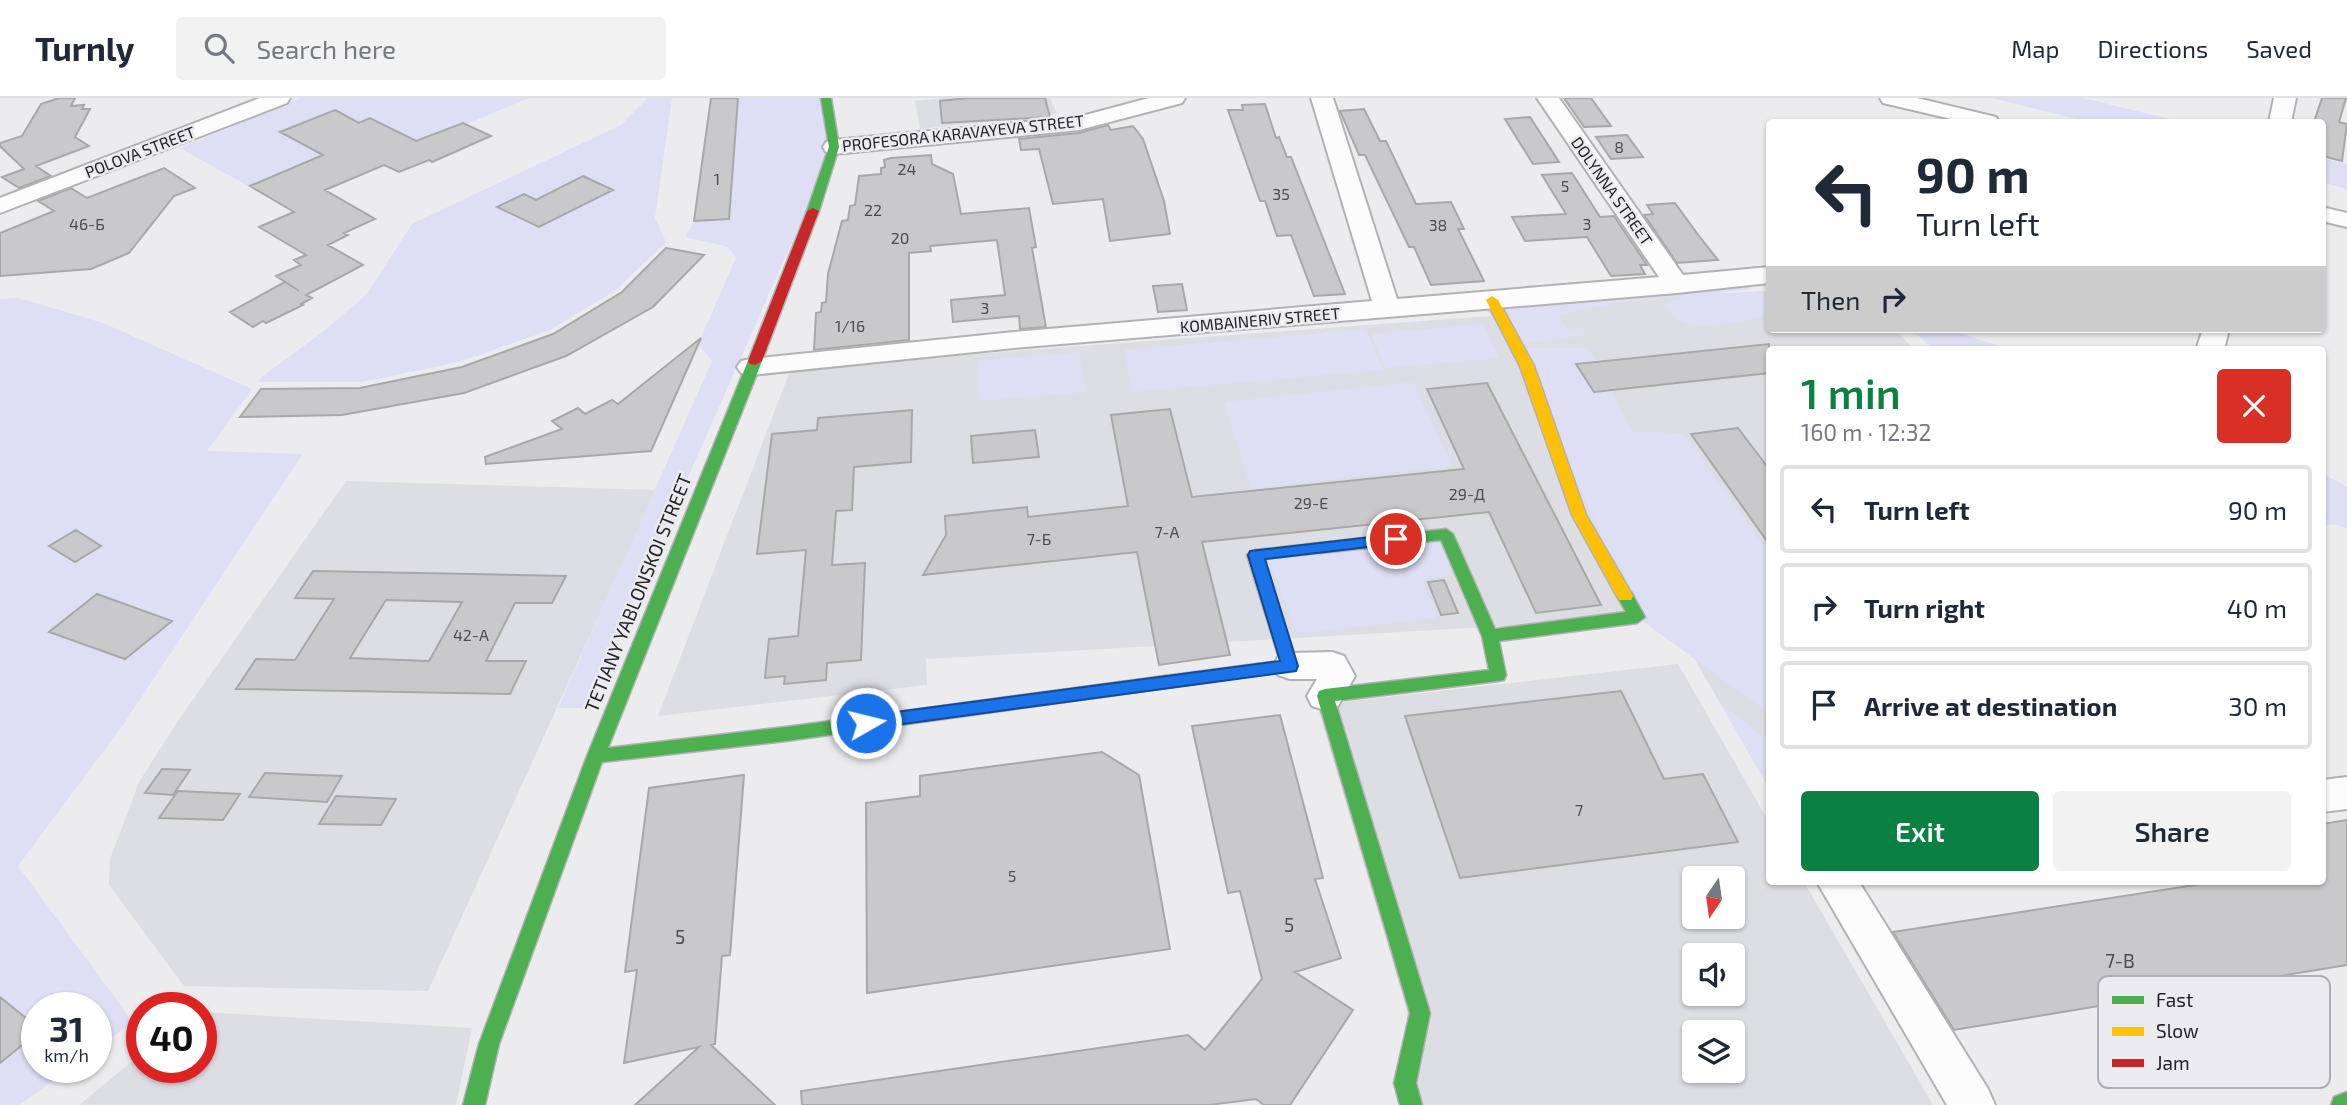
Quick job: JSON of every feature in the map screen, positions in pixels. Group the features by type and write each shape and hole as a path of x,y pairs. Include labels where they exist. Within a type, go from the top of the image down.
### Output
{"street":[{"name":"POLOVA STREET","path":"0,206 279,98"},
{"name":"TETIANY YABLONSKOI STREET","path":"474,1105 489,1044 596,756 804,240 834,147 826,98"},
{"name":"PROFESORA KARAVAYEVA STREET","path":"834,147 1079,123 1174,98"},
{"path":"1322,98 1387,309"},
{"name":"DOLYNNA STREET","path":"1548,98 1677,285"},
{"path":"1891,98 1976,119"},
{"path":"2281,119 2285,98"},
{"path":"2326,215 2347,220"},
{"name":"KOMBAINERIV STREET","path":"751,368 1014,340 1766,275"},
{"path":"1490,636 1637,617 1579,514 1527,366 1492,300"},
{"path":"1290,666 1255,555 1446,534 1490,636 1498,675 1325,696"},
{"path":"596,756 786,734 1081,692 1290,666 1332,666 1337,676 1325,696 1420,1013 1405,1083 1412,1105"},
{"path":"2326,796 2347,793"},
{"path":"1840,885 1972,1105"},
{"path":"2342,1105 2347,1103"}],"shaded area":[{"path":"300,98 529,98 378,161 264,195 180,148"},
{"path":"648,98 672,98 655,218 666,242 616,290 550,330 459,362 362,382 258,382 366,295 412,224 621,125"},
{"path":"738,98 826,98 834,147 586,708 558,708 712,361 698,344 736,258 728,247 685,237 694,221 729,218"},
{"path":"945,98 1050,98 1057,114 920,129 915,101"},
{"path":"1992,98 2083,98 2170,119 2076,119"},
{"path":"2326,159 2347,164 2347,189 2326,183"},
{"path":"1745,283 1751,289 1703,295 1766,291 1766,317 1726,324 1694,325 1671,314 1665,302 1686,296 1611,304 1558,315 1567,329 1583,328 1585,335 1519,345 1506,303"},
{"path":"1766,291 1766,333 1898,333 1911,346 1766,346 1766,783 1667,611 1541,624 926,659 927,685 658,716 790,371 1013,351 1491,316 1484,306"},
{"path":"19,298 103,323 252,389 207,451 303,454 123,725 18,866 111,992 21,992 21,1083 50,1083 19,1105 0,1105 0,299"},
{"path":"1483,324 1500,358 1385,368 1371,334"},
{"path":"1366,329 1383,370 1132,392 1124,350"},
{"path":"1915,333 1959,333 1999,346 1930,346"},
{"path":"1518,348 1589,348 1633,432 1683,433 1766,549 1766,711 1637,617"},
{"path":"1079,352 1086,392 980,401 977,361"},
{"path":"1413,382 1453,466 1251,489 1224,402"},
{"path":"2326,475 2347,487 2347,528 2326,525"},
{"path":"346,481 656,490 428,991 184,986 109,885 110,859 139,782 178,721"},
{"path":"1440,542 1452,575 1423,579 1437,618 1297,634 1269,561"},
{"path":"1678,664 1766,817 1766,885 1806,885 1933,1105 1400,1105 1407,1011 1317,705"},
{"path":"1720,703 1766,739 1766,783"},
{"path":"112,994 126,1013 126,1027 112,1037"},
{"path":"217,1013 472,1028 456,1105 79,1105 106,1083 112,1083 112,1078 126,1066 126,1083 217,1083"}],"building":[{"path":"59,98 75,98 71,106 84,105 82,109 90,109 75,137 89,146 36,166 51,176 19,188 2,177 24,169 0,143 22,136 41,104"},
{"path":"711,98 738,98 729,219 694,221"},
{"path":"969,98 1045,98 1050,117 942,123 940,101"},
{"path":"1564,98 1591,98 1611,126 1584,127"},
{"path":"2322,98 2346,98 2339,122 2347,124 2342,161 2326,157 2326,119 2315,119"},
{"path":"1265,104 1276,138 1279,137 1287,157 1291,157 1345,294 1314,296 1291,235 1277,236 1265,201 1260,201 1228,110 1243,110 1242,105"},
{"path":"1364,109 1380,141 1386,141 1416,204 1451,202 1464,229 1458,229 1484,281 1431,285 1414,247 1409,247 1365,155 1359,155 1340,111"},
{"path":"335,110 359,123 370,118 416,141 463,123 491,136 432,162 429,160 399,172 384,165 325,190 375,219 344,233 348,235 328,245 363,265 306,295 312,298 301,304 303,305 253,327 230,312 285,282 299,291 276,276 301,265 294,260 306,255 259,227 294,212 250,186 323,155 280,132"},
{"path":"1530,117 1559,162 1533,164 1505,119"},
{"path":"1108,125 1111,130 1133,126 1143,139 1164,201 1170,234 1110,241 1103,199 1053,204 1039,149 1021,150 1019,139 1079,133"},
{"path":"1627,135 1643,157 1611,159 1596,137"},
{"path":"931,155 932,164 953,174 961,214 1029,208 1036,247 1032,248 1046,327 1020,329 1019,316 953,322 951,300 1005,295 997,240 930,246 931,251 909,253 909,340 814,350 816,313 821,312 822,303 826,302 828,274 842,221 848,220 850,206 855,205 859,176 881,174 881,168 885,167 884,160"},
{"path":"164,168 195,188 174,196 129,253 91,269 0,276 0,233 54,211 38,201 71,188 87,198"},
{"path":"1572,173 1600,217 1614,216 1647,265 1640,265 1645,274 1611,276 1587,237 1525,241 1512,217 1566,214 1542,175"},
{"path":"583,176 613,190 539,227 497,207 524,194 536,200"},
{"path":"1675,203 1718,260 1677,263 1644,215 1653,214 1647,205"},
{"path":"666,248 704,255 653,307 566,356 464,393 342,415 240,417 261,389 360,388 462,367 553,334 622,292"},
{"path":"1182,284 1187,310 1158,312 1153,286"},
{"path":"701,338 651,451 486,464 485,457 562,429 552,421 578,408 585,414 612,400 618,404"},
{"path":"1769,344 1766,346 1766,373 1594,392 1576,364"},
{"path":"1487,383 1601,605 1536,613 1489,512 1202,542 1230,655 1159,665 1137,552 923,575 946,535 945,516 1027,507 1028,517 1128,506 1111,415 1170,409 1192,497 1464,469 1427,389"},
{"path":"912,410 911,462 854,467 852,510 836,511 832,565 865,563 861,660 827,663 826,680 784,684 785,676 765,678 769,639 798,636 806,550 757,554 772,434 817,430 818,418"},
{"path":"1738,428 1766,465 1766,540 1691,434"},
{"path":"1035,430 1039,457 973,463 971,436"},
{"path":"76,530 101,546 75,562 49,546"},
{"path":"313,571 566,576 552,603 515,603 486,661 526,661 510,694 236,689 256,659 295,660 334,599 295,598","holes":["386,600 462,602 429,661 350,658"]},
{"path":"1444,580 1458,613 1441,615 1428,582"},
{"path":"97,594 172,621 125,659 49,632"},
{"path":"1621,691 1664,779 1703,774 1738,842 1460,878 1405,716"},
{"path":"1280,715 1323,878 1315,879 1341,958 1295,972 1353,1010 1290,1105 1264,1105 1256,1099 1209,1105 802,1105 801,1091 1188,1035 1205,1050 1262,979 1240,891 1228,893 1192,726"},
{"path":"1102,752 1139,775 1170,949 867,993 866,803 920,796 920,776"},
{"path":"162,769 190,770 173,795 145,793"},
{"path":"265,773 342,776 327,802 249,797"},
{"path":"744,775 730,955 722,956 715,1044 711,1045 775,1105 635,1105 699,1047 624,1063 637,970 625,972 649,788"},
{"path":"178,791 240,794 223,820 159,818"},
{"path":"336,796 396,799 381,825 319,824"},
{"path":"2347,820 2347,965 2280,976 2098,976 2098,1006 1954,1030 1893,932 2195,885 2326,885 2326,823"},
{"path":"0,997 21,1014 21,1046 0,1063"}],"traffic: fast":[{"path":"813,211 834,147 826,98"},
{"path":"474,1105 489,1044 596,756 755,361"},
{"path":"1320,548 1446,534 1490,636"},
{"path":"1411,1105 1405,1083 1420,1013 1325,696 1498,675 1490,636 1637,617 1625,596"},
{"path":"596,756 786,734 1165,682"},
{"path":"2342,1105 2347,1103"}],"traffic: slow":[{"path":"1492,300 1527,366 1579,515 1625,596"}],"traffic: jam":[{"path":"755,361 813,211"},
{"path":"1165,682 1290,666 1255,555 1320,548"}],"route":[{"path":"866,723 1290,666 1255,555 1396,539"}]}
